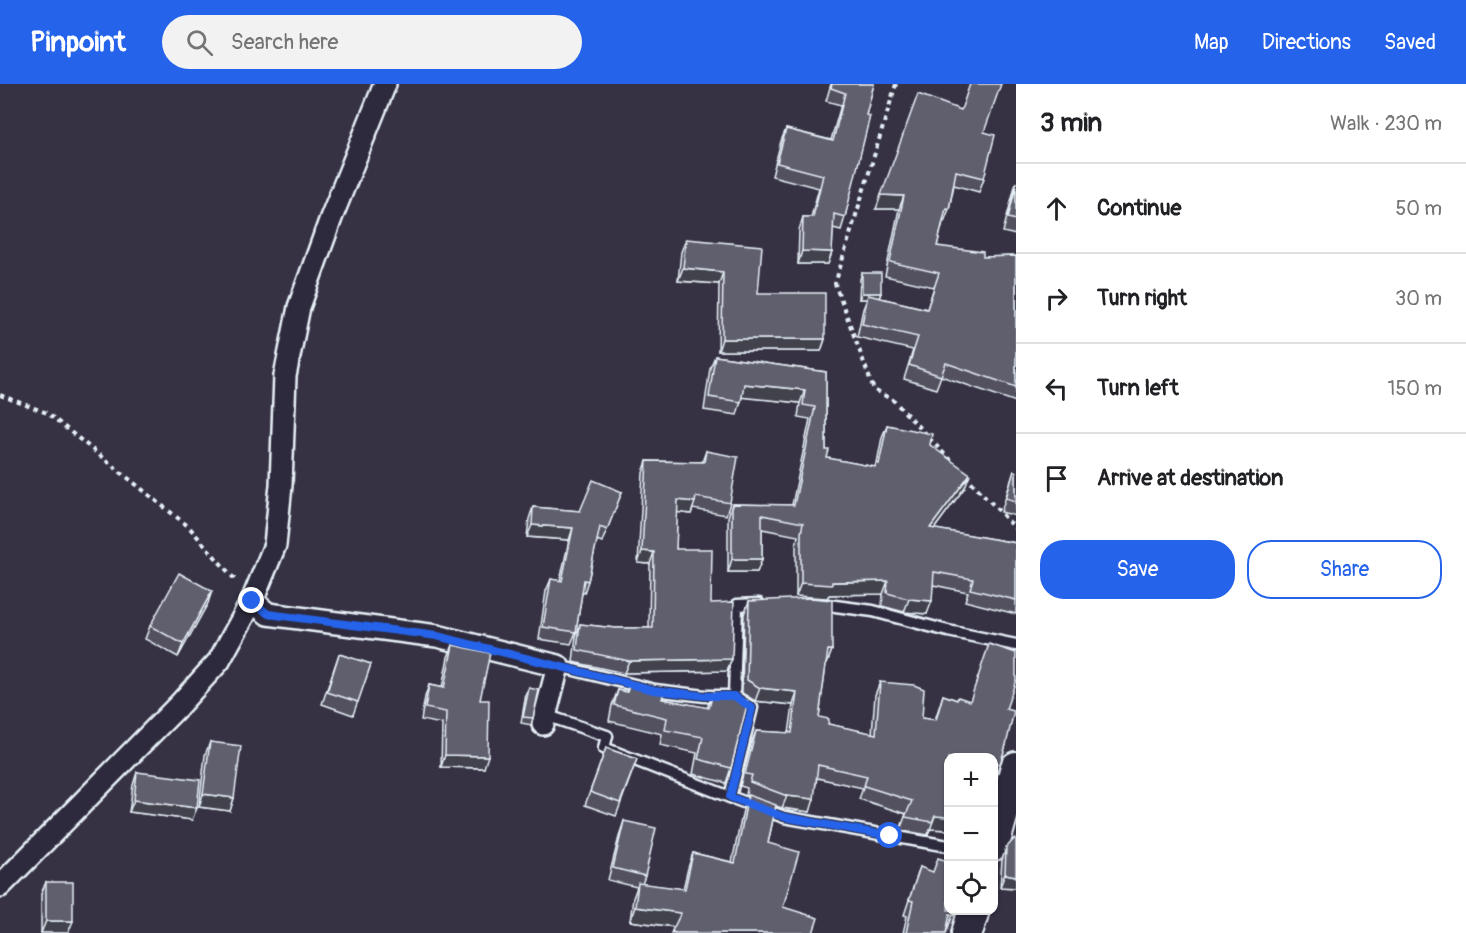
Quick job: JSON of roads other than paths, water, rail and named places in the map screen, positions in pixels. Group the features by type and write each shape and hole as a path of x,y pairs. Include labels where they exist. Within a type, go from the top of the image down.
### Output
{"main road":[{"path":"998,828 1016,767"},
{"path":"967,933 972,915"}],"street":[{"path":"0,886 178,706 219,661 252,601 275,545 281,485 285,376 299,307 331,218 385,84"},
{"path":"252,601 268,614 437,636 558,666 548,721"}],"lane":[{"path":"807,603 873,611 948,631 1016,645"},
{"path":"734,696 737,605 767,604"},
{"path":"558,666 654,690 705,696 734,696 752,708 730,797"},
{"path":"548,721 607,736 604,748 784,817 944,845"}]}
